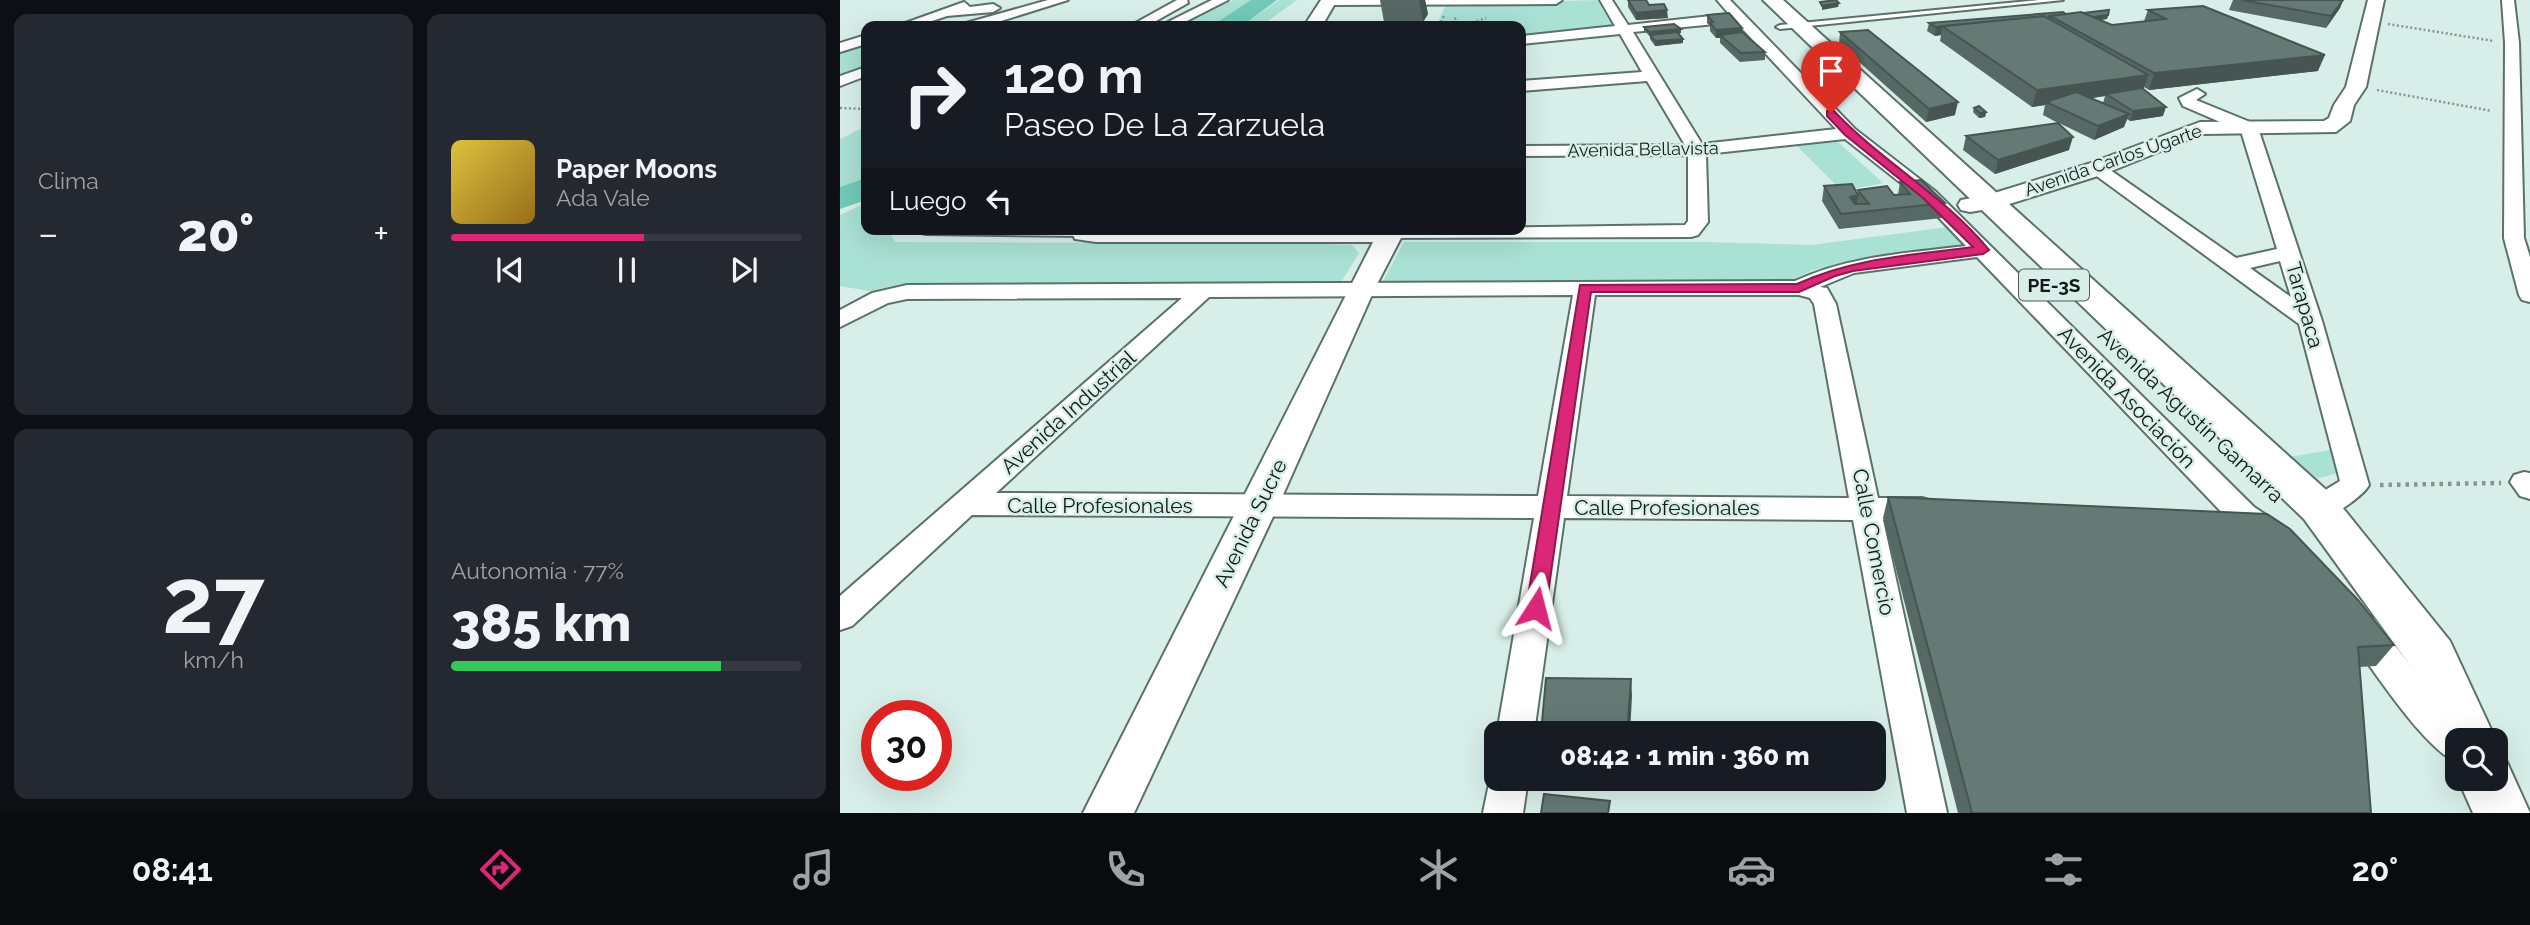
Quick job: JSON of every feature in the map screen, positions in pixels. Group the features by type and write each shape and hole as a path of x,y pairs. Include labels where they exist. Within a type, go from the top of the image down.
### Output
{"highway":[{"name":"Avenida Agustín Gamarra","path":"1738,6 1783,18 1981,204 2319,508 2353,584"},
{"name":"Avenida Agustín Gamarra","path":"1981,204 2294,512 2353,584 2432,656 2464,728"},
{"path":"2492,791 2502,813"}],"street":[{"path":"916,21 954,6 1044,0"},
{"path":"988,21 1062,0"},
{"path":"1147,21 1189,0"},
{"path":"1178,21 1222,0"},
{"path":"1315,21 1328,1 1556,0"},
{"path":"1526,233 1690,231 1698,222 1697,150 1606,0"},
{"name":"Avenida Carlos Ugarte","path":"1981,204 2096,169 2200,128 2328,127 2339,121 2344,105 2356,87 2376,0"},
{"path":"2508,0 2522,240 2530,295"},
{"path":"1427,18 1438,1"},
{"path":"1526,40 1625,31 1738,6"},
{"name":"Avenida Asociación","path":"1738,6 1849,133 1928,195 2243,515 2293,550"},
{"path":"840,34 861,38"},
{"path":"840,48 861,40"},
{"path":"840,81 861,73"},
{"path":"1526,86 1653,76"},
{"path":"2197,94 2187,98 2189,103 2249,128"},
{"name":"Tarapaca","path":"2249,128 2290,253 2355,485"},
{"name":"Avenida Bellavista","path":"1526,151 1697,150 1849,133"},
{"path":"2096,169 2310,321"},
{"name":"Avenida Sucre","path":"1108,813 1259,506 1361,288 1389,235"},
{"path":"840,320 870,301 889,293 906,292 1799,288 1830,273 1852,267 1983,250"},
{"path":"2231,267 2290,253"},
{"path":"1518,721 1585,288"},
{"name":"Calle Comercio","path":"1799,288 1819,293 1825,304 1927,813"},
{"name":"Avenida Industrial","path":"840,616 1202,292"},
{"path":"2319,508 2355,485"},
{"name":"Calle Profesionales","path":"964,504 1951,509"},
{"path":"2201,514 2243,515"},
{"path":"2353,584 2404,685 2445,732"},
{"path":"1503,813 1507,791"}],"lane":[{"path":"1783,18 2060,0"}],"path":[{"path":"1452,21 1464,15"},
{"path":"1477,21 1486,18"},
{"path":"2371,22 2512,43"},
{"path":"2356,87 2514,114"},
{"path":"840,108 861,109"},
{"path":"2355,485 2527,485"}],"green space":[{"path":"1233,0 1260,0 1228,21 1188,21"},
{"path":"1279,0 1297,0 1268,21 1249,21"},
{"path":"1597,0 1614,29 1526,36 1526,21 1438,21 1446,5"},
{"path":"861,45 861,70 840,78 840,52"},
{"path":"861,128 861,181 840,191 840,139"},
{"path":"1836,140 1883,183 1842,191 1797,146"},
{"path":"861,205 861,235 891,235 895,242 1327,244 1352,245 1359,253 1340,284 901,284 869,291 840,286 840,215"},
{"path":"1948,227 1973,246 1813,270 1792,280 1381,285 1404,242 1706,242 1811,245"},
{"path":"2336,449 2342,472 2308,481 2283,458"}],"building":[{"path":"1628,0 1646,0 1649,5 1664,4 1667,10 1636,13"},
{"path":"1836,0 1839,3 1822,6 1820,2"},
{"path":"2241,0 2343,0 2331,16"},
{"path":"2203,6 2325,55 2154,73 2050,16 2081,12 2112,25 2166,19 2148,10"},
{"path":"2109,10 2108,15 2093,17 2083,13"},
{"path":"2063,12 2066,14 2047,18 2044,16 1936,27 1929,23"},
{"path":"1729,13 1742,28 1716,30 1707,15"},
{"path":"2044,16 2148,75 2037,90 1942,26"},
{"path":"1674,24 1681,29 1649,32 1644,27"},
{"path":"1868,30 1958,102 1929,109 1840,32"},
{"path":"1677,32 1683,39 1655,41 1650,35"},
{"path":"1742,32 1765,52 1741,53 1720,35"},
{"path":"2142,88 2166,107 2133,111 2106,94"},
{"path":"2076,92 2129,114 2098,126 2046,102"},
{"path":"1979,106 1986,112 1980,113 1974,108"},
{"path":"2058,123 2073,137 1998,160 1966,136"},
{"path":"1921,180 1945,203 1841,214 1824,186 1852,184 1858,195 1850,197 1855,204 1869,204 1858,190 1887,186 1894,195 1910,194 1900,182"},
{"path":"1888,497 2267,514 2290,529 2358,600 2394,645 2358,647 2371,813 1972,813"},
{"path":"1546,678 1631,679 1628,721 1542,721"},
{"path":"1544,794 1610,801 1608,813 1541,813"}],"waterway":[{"path":"1234,21 1266,0"},
{"path":"840,199 861,190"}],"route":[{"path":"1536,608 1585,288 1799,288 1830,273 1852,267 1983,250 1928,195 1849,133 1831,113"}]}
